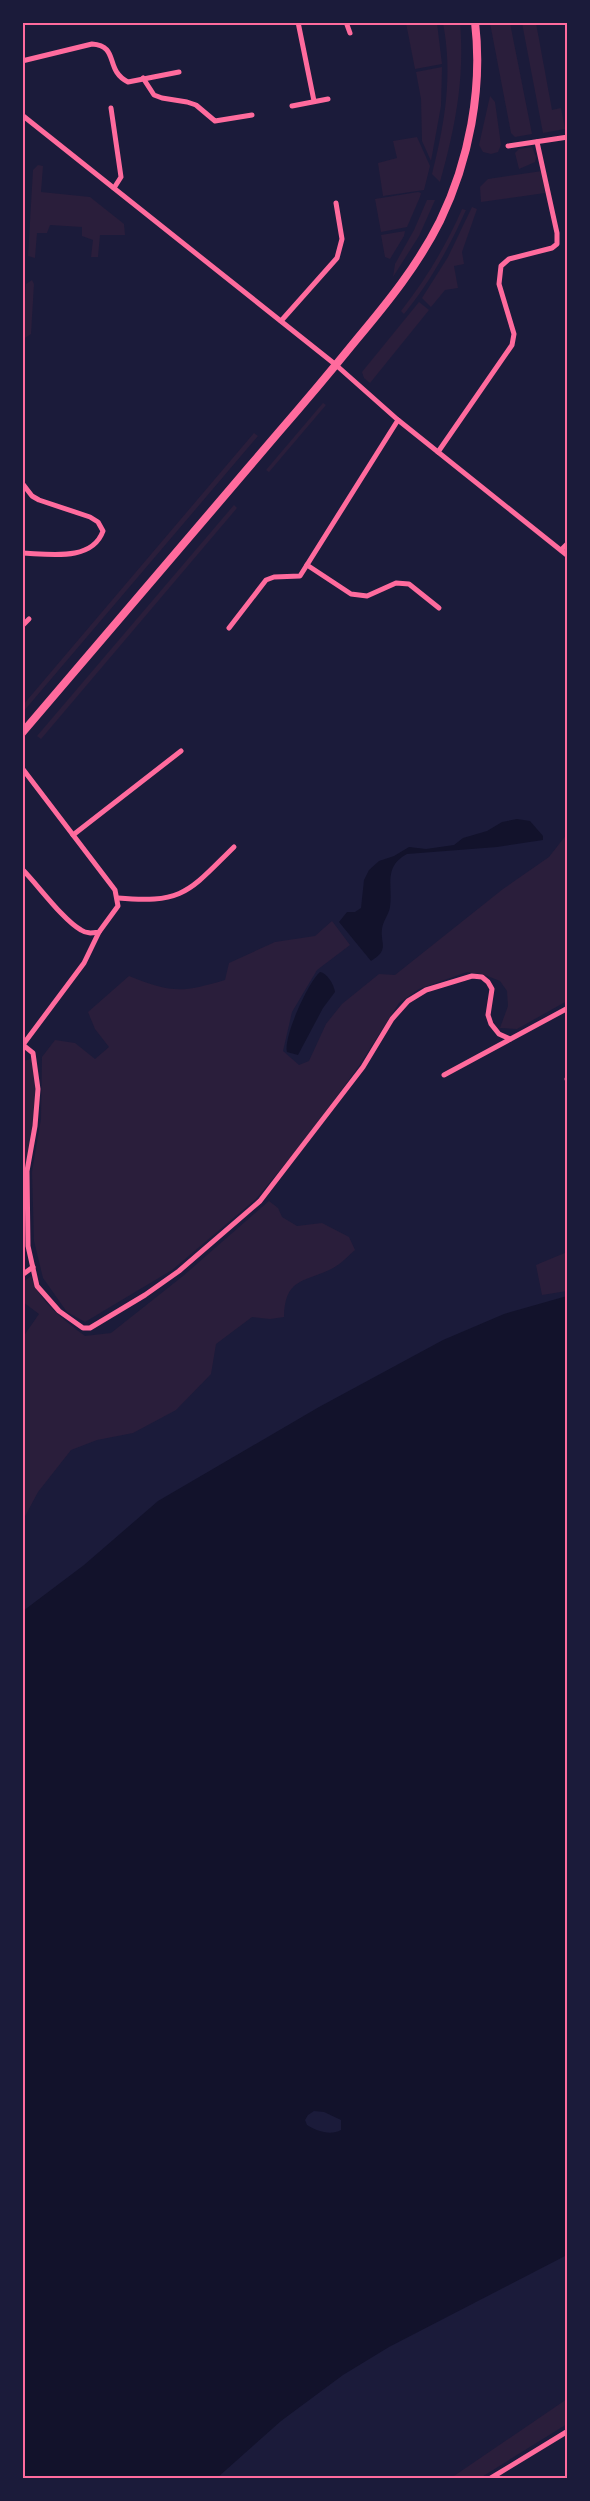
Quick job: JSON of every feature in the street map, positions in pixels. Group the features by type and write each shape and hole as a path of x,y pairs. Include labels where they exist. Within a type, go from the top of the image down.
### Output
{"main road":[{"path":"22,733 336,365 408,276 452,195 461,165 471,120 476,77 475,22"}],"street":[{"path":"298,22 314,101"},
{"path":"346,22 350,33"},
{"path":"22,61 101,45 108,49 116,74 128,82 179,72"},
{"path":"143,78 154,95 162,99 196,105 215,121 252,115"},
{"path":"292,106 328,99"},
{"path":"111,108 121,177 114,188"},
{"path":"22,115 336,365 398,420 567,556"},
{"path":"507,146 567,137"},
{"path":"438,452 512,345 514,334 499,284 501,266 509,259 552,248 556,244 557,233 537,142"},
{"path":"281,321 337,258 342,238 336,203"},
{"path":"229,628 266,580 274,577 300,576 398,420"},
{"path":"22,483 32,496 90,518 98,522 103,531 96,544 88,550 71,554 22,554"},
{"path":"561,550 567,543"},
{"path":"307,565 351,594 367,596 396,583 409,584 439,608"},
{"path":"22,626 29,619"},
{"path":"74,836 181,751"},
{"path":"22,768 116,890 118,898 118,906 99,932 84,963 23,1045 33,1053 38,1089 35,1126 27,1171 28,1246 36,1286 59,1311 83,1328 90,1328 171,1277 260,1201 363,1067 392,1019 408,1001 426,990 472,976 482,977 492,989 488,1014 491,1024 499,1034 510,1040"},
{"path":"118,898 162,900 176,896 196,884 234,847"},
{"path":"22,868 80,930 89,934 99,932"},
{"path":"444,1074 567,1008"},
{"path":"22,1275 33,1267"},
{"path":"491,2478 567,2431"}],"shaded area":[{"path":"406,23 437,23 442,64 415,69"},
{"path":"443,23 460,23 461,64 458,103 440,182 432,174 441,136 446,99 447,61"},
{"path":"490,23 510,23 532,134 515,137 511,133"},
{"path":"522,23 536,23 552,110 561,108 565,129 543,133"},
{"path":"442,67 441,106 431,161 422,141 421,99 416,72"},
{"path":"490,96 495,102 501,145 498,152 491,154 483,152 479,145"},
{"path":"417,137 430,166 424,190 383,196 378,163 397,158 393,141"},
{"path":"532,147 536,157 535,162 519,169 515,153 519,149"},
{"path":"38,165 43,166 41,192 90,197 124,224 125,235 100,235 98,257 91,257 93,240 82,236 82,227 50,225 47,233 37,233 35,258 28,256 33,170"},
{"path":"542,171 545,193 481,202 480,187 488,179"},
{"path":"421,193 420,197 407,227 381,232 375,199"},
{"path":"427,200 435,200 419,236 393,277 395,264"},
{"path":"472,207 477,209 462,252 464,264 454,266 458,288 445,290 431,307 422,298 448,257"},
{"path":"462,209 466,210 446,251 431,277 404,314 401,311 435,262"},
{"path":"405,231 390,259 385,257 381,235"},
{"path":"32,280 34,284 31,334 25,338 23,334 26,284"},
{"path":"419,302 429,310 370,383 364,378 362,372"},
{"path":"323,403 326,405 269,472 266,470"},
{"path":"254,433 258,436 23,712 23,705"},
{"path":"234,505 237,508 41,739 37,736"},
{"path":"517,819 530,821 543,836 543,840 497,847 407,854 400,859 392,871 390,907 382,929 382,950 371,961 339,922 347,912 355,912 361,908 364,880 369,870 379,861 394,856 409,847 426,849 454,845 463,838 487,831 502,822"},
{"path":"567,834 567,1001 517,1029 500,1028 508,1006 507,991 500,981 485,975 467,972 419,989 399,1003 359,1066 305,1140 256,1199 172,1270 85,1322 67,1312 43,1278 34,1241 32,1172 41,1119 42,1057 55,1040 75,1043 95,1059 109,1047 95,1029 88,1012 129,976 156,986 177,989 187,989 225,980 229,963 275,942 315,936 332,921 350,945 317,970 292,1012 283,1051 299,1065 309,1061 326,1024 342,1004 379,974 395,975 503,889 549,857"},
{"path":"320,972 330,979 335,992 323,1008 298,1055 287,1052 289,1035 298,1011 309,987"},
{"path":"32,1059 36,1089 33,1125 25,1171 23,1262 22,1061"},
{"path":"269,1201 278,1208 282,1217 297,1226 322,1223 349,1237 355,1250 336,1266 292,1288 285,1304 284,1317 270,1319 252,1317 216,1344 211,1374 176,1410 133,1433 97,1440 71,1450 38,1492 23,1520 23,1337 39,1314 23,1302 23,1282 31,1276 46,1302 85,1336 111,1333 183,1276"},
{"path":"567,1252 567,1291 542,1295 536,1265"},
{"path":"567,1296 567,2255 389,2347 343,2375 281,2421 217,2478 23,2478 23,1611 84,1565 158,1501 319,1407 443,1340 504,1314","holes":["314,2111 324,2112 341,2120 341,2130 332,2133 324,2132 307,2125 305,2120 308,2115"]},
{"path":"567,2399 567,2424 480,2478 451,2478"}]}
